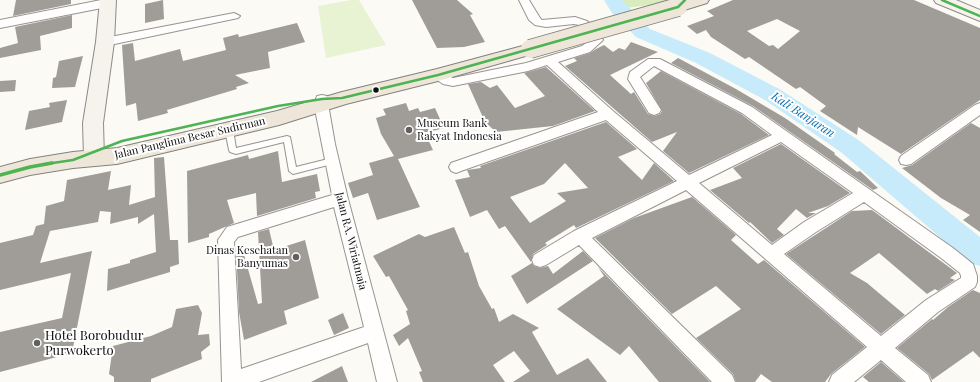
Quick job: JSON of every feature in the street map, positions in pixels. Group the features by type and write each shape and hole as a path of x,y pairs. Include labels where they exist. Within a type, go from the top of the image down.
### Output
{"main road":[{"name":"Jalan Panglima Besar Sudirman","path":"0,175 93,155 122,140 278,106 321,102 342,98 438,75 682,3 701,0"},
{"path":"942,0 980,16"},
{"path":"93,155 93,123 105,42 107,1"},
{"name":"Jalan Panglima Besar Sudirman","path":"93,155 117,156 229,130 279,118 321,102"}],"street":[{"path":"438,75 447,81 453,82 550,62 586,49 598,40 595,34 583,23 575,20 546,24 539,23 535,20 524,0"},
{"path":"0,24 107,1"},
{"path":"105,42 234,16"},
{"path":"550,62 608,114 921,382"},
{"path":"654,110 634,78 634,75 652,62 656,62 747,110 958,260 967,269 969,282 932,306 882,349 839,382"},
{"name":"Jalan RA. Wiriatmaja","path":"321,102 340,198 386,382"},
{"path":"906,160 980,108"},
{"path":"456,168 608,114"},
{"path":"540,260 580,236 783,135"},
{"path":"772,254 810,227 864,194"},
{"path":"340,198 233,232 226,240 232,382 374,332"},
{"path":"580,236 725,382"}],"lane":[{"path":"229,130 233,150 236,151 287,139 293,171 332,161"}],"green space":[{"path":"359,0 386,45 326,58 318,6"},
{"path":"613,0 672,0 673,2 619,9"}],"building":[{"path":"16,0 71,0 71,4 13,16"},
{"path":"163,0 164,19 145,23 145,4"},
{"path":"412,0 457,0 473,14 470,15 485,42 464,47 437,48"},
{"path":"733,0 914,0 980,28 980,100 901,154 858,127 857,135 820,111 826,106 800,87 796,89 749,57 745,59 711,37 706,30 697,34 687,26 714,16 707,11","holes":["777,19 800,31 778,49 773,45 769,46 747,31"]},
{"path":"72,15 72,28 40,36 41,50 0,58 0,48 18,43 15,27"},
{"path":"297,23 305,42 268,52 270,68 235,75 249,83 236,87 237,89 167,110 168,113 138,121 136,103 126,106 122,45 133,43 135,61 180,49 183,61 226,50 223,38 238,34 239,37"},
{"path":"631,42 658,52 610,75 631,94 634,92 648,114 655,116 660,114 662,111 646,83 661,71 741,114 769,135 689,173 663,151 677,132 652,142 565,66 577,61 574,58 590,53 604,45 613,52 619,48 625,50"},
{"path":"83,56 75,87 52,88 53,78 56,77 59,61"},
{"path":"678,58 736,89 785,118 835,153 834,154 857,172 860,171 878,188 873,190 753,106 671,63"},
{"path":"546,67 595,111 553,126 496,132 485,122 468,84 481,82 490,88 497,85 515,108 545,96 524,73"},
{"path":"16,80 15,91 0,92 0,81"},
{"path":"67,100 62,122 25,130 29,111 50,107 49,103"},
{"path":"406,103 409,111 418,108 420,112 435,108 444,128 425,133 433,150 398,159 420,207 377,220 368,193 353,198 348,183 373,175 369,163 394,156 381,134 376,118 386,115 383,109"},
{"path":"606,122 637,149 618,157 642,180 654,163 674,181 576,228 574,225 545,243 547,245 533,254 531,262 505,226 499,229 487,210 470,217 455,180 470,177 467,170 481,168 480,166","holes":["565,163 588,188 557,193 566,201 530,223 510,197 544,184"]},
{"path":"971,123 980,128 980,232 963,220 970,215 941,198 902,168 912,165"},
{"path":"781,144 850,193 828,206 808,213 816,213 807,218 796,209 777,229 784,235 772,243 750,222 749,223 710,190 742,178 733,168"},
{"path":"278,151 282,182 317,174 320,191 315,192 316,198 257,216 256,193 227,200 234,223 209,234 209,237 188,243 187,171 248,155 249,159"},
{"path":"164,157 170,240 178,240 179,264 170,267 170,272 107,291 108,269 130,263 130,260 156,252 154,214 138,224 138,217 110,224 111,212 100,211 98,222 50,231 40,263 92,251 72,353 0,372 0,332 62,318 71,273 0,290 0,243 33,235 36,226 44,224 46,206 64,201 67,180 111,171 108,190 131,185 129,205 155,197 154,158"},
{"path":"692,197 736,235 731,240 758,264 764,260 865,347 831,374 825,382 772,382 761,374 755,382 736,382 733,374 696,338 741,309 716,286 672,314 595,238 634,218"},
{"path":"872,210 957,273 950,278 955,280 938,291 935,289 927,294 879,253 850,273 867,283 905,315 881,334 786,254 852,211"},
{"path":"454,227 465,253 468,252 479,286 492,309 494,308 499,322 513,314 539,328 532,332 557,375 588,358 607,382 513,382 530,371 514,351 493,365 505,382 423,382 419,372 422,371 408,338 399,346 393,335 410,324 406,311 408,310 389,276 386,277 373,256 419,234 425,237"},
{"path":"269,229 274,250 305,240 319,298 284,311 287,324 244,340 239,312 236,249 242,248 258,304 262,303 258,232"},
{"path":"583,251 593,261 527,304 511,276 532,263 534,266 540,268 548,266 553,274"},
{"path":"598,267 710,382 659,382 629,346 620,355 557,309 604,276"},
{"path":"973,290 980,293 980,358 973,351 932,380 929,374 897,348 932,319 933,320 948,307"},
{"path":"198,305 202,313 198,335 209,334 210,345 201,352 202,359 151,379 151,382 114,382 114,377 109,374 113,346 151,336 172,327 176,309"},
{"path":"343,313 349,328 334,335 328,320"},
{"path":"881,362 904,382 869,382 863,377"},
{"path":"342,366 348,382 311,382"}],"waterway":[{"name":"Kali Banjaran","path":"613,0 619,9 643,33 703,58 773,95 851,147 980,254"}],"transit line":[{"path":"0,175 30,167 73,160 122,141 278,106 322,99 342,98 438,75 678,7 685,0"},
{"path":"942,0 980,16"}],"place":[{"name":"Museum Bank Rakyat Indonesia","path":"409,130"},
{"name":"Dinas Kesehatan Banyumas","path":"296,257"},
{"name":"Hotel Borobudur Purwokerto","path":"37,343"}]}
